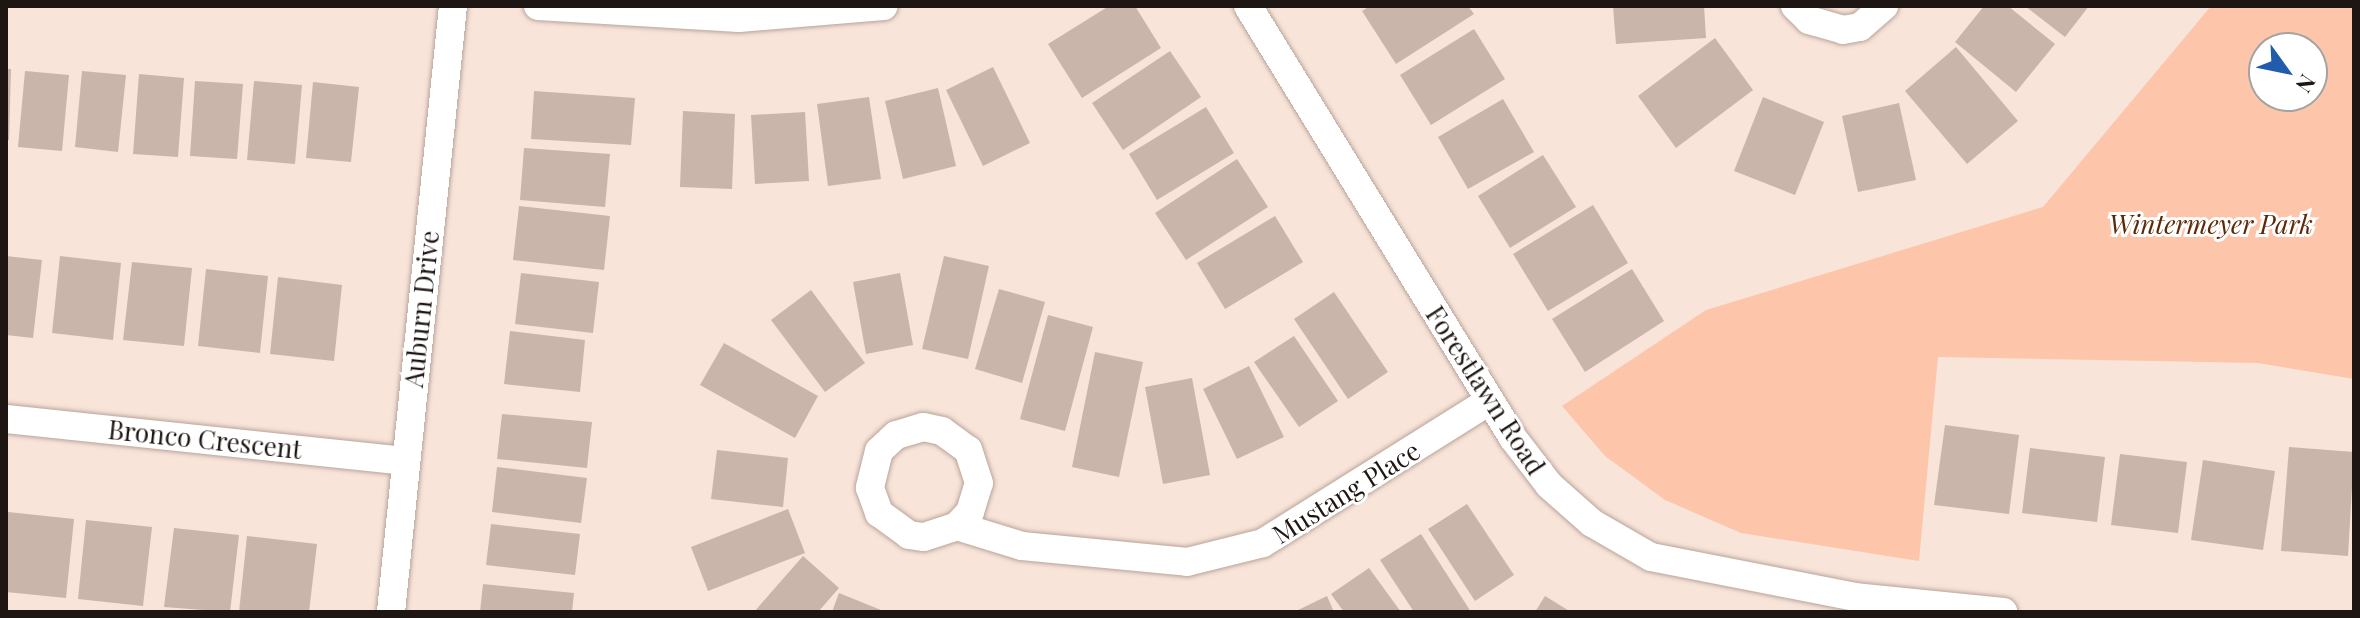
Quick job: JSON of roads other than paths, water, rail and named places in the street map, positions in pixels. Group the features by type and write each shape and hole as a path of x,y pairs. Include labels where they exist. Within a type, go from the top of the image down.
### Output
{"street":[{"name":"Auburn Drive","path":"391,612 453,6"},
{"path":"538,6 739,18 884,6"},
{"name":"Forestlawn Road","path":"1248,6 1489,401 1549,485 1592,523 1651,557 1855,604 2003,612"},
{"path":"1795,6 1816,24 1843,30 1860,27 1884,6"},
{"name":"Mustang Place","path":"957,526 1022,546 1187,562 1263,543 1489,401"},
{"name":"Bronco Crescent","path":"6,419 405,461"}],"park label":[{"name":"Wintermeyer Park","path":"2211,224"}]}
